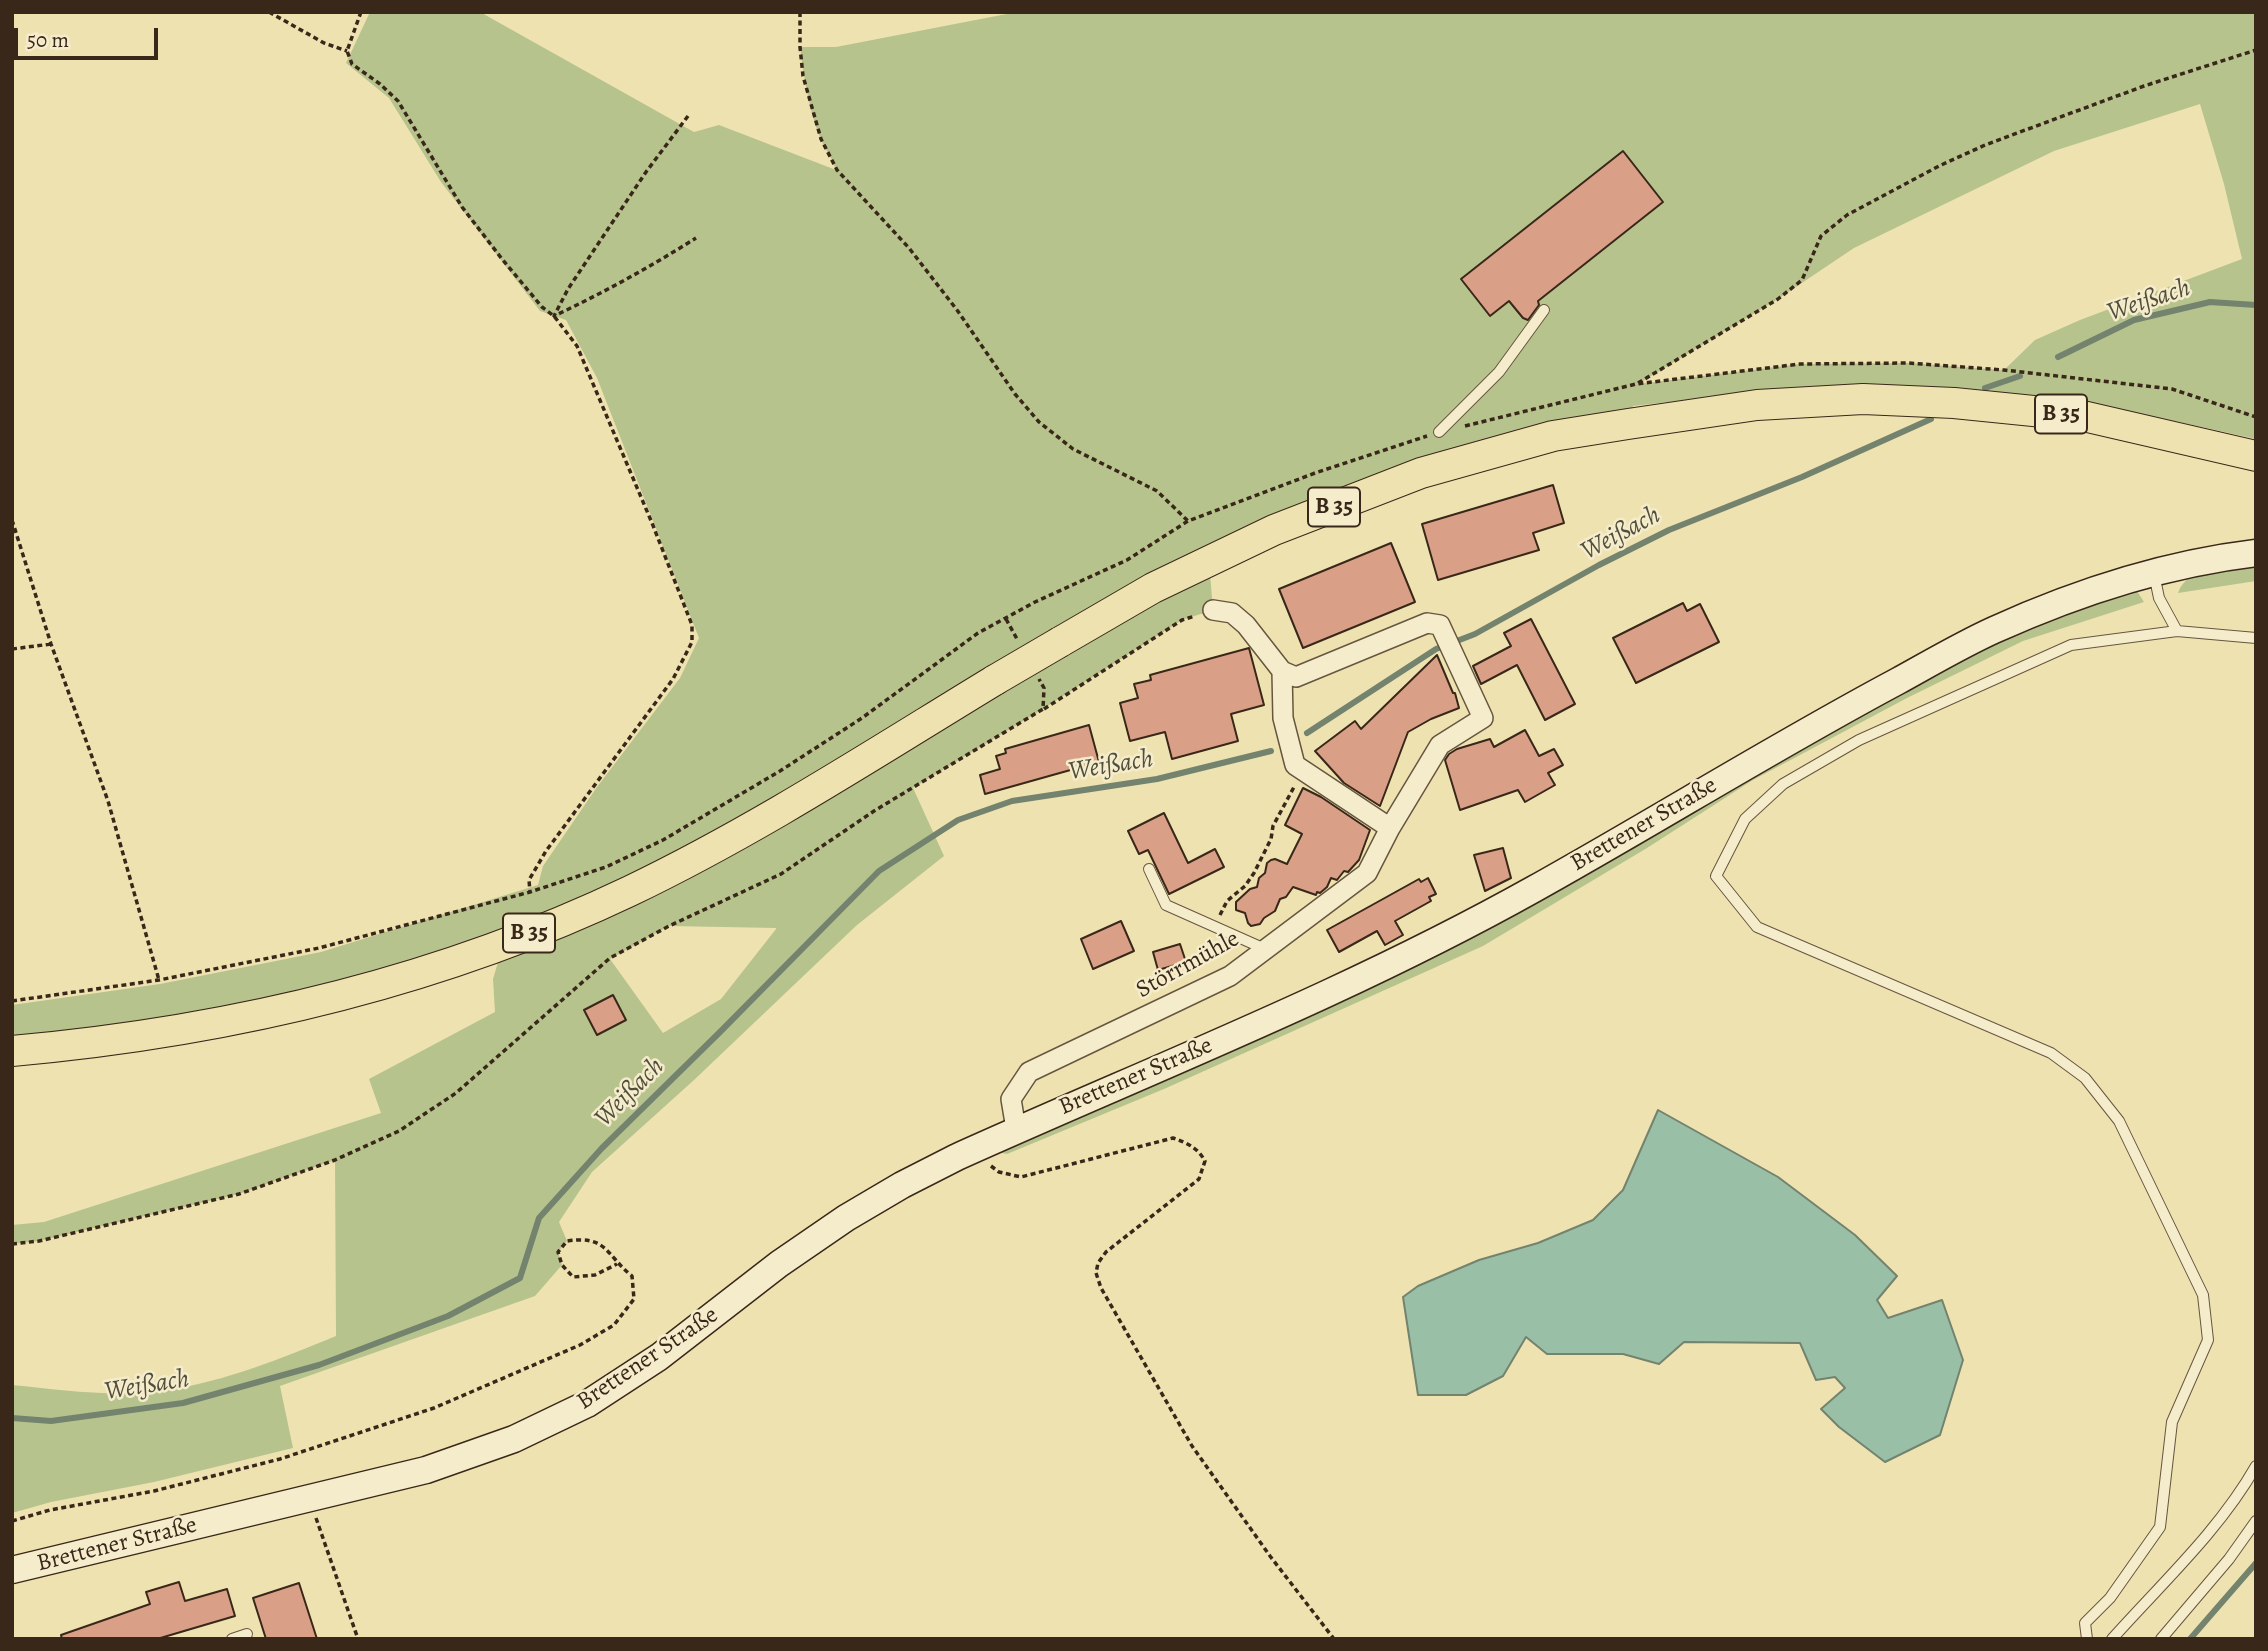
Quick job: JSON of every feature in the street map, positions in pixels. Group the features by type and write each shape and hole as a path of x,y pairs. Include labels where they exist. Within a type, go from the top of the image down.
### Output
{"main road":[{"name":"B 35","path":"12,1051 82,1045 189,1029 342,995 489,950 629,891 780,811 995,680 1153,588 1274,530 1421,473 1553,436 1757,405 1863,399 1954,402 2083,416 2256,456"}],"street":[{"name":"Brettener Straße","path":"12,1570 426,1470 514,1439 587,1404 659,1357 779,1264 902,1185 1016,1129 1300,1006 1453,933 1534,889 1810,727 1992,631 2098,588 2154,571 2212,558 2256,553"},
{"path":"1213,610 1232,613 1246,625 1282,671 1283,718 1295,765 1390,828"},
{"name":"Störrmühle","path":"1016,1129 1011,1099 1029,1072 1230,976 1367,873 1390,828 1440,745 1483,718 1440,625 1427,623 1296,677 1282,671"}],"lane":[{"path":"1439,432 1499,372 1544,310"},
{"path":"2154,571 2159,598 2177,631"},
{"path":"2087,1639 2085,1623 2110,1598 2160,1527 2172,1422 2208,1340 2203,1295 2125,1133 2119,1121 2085,1078 2051,1053 1757,927 1716,876 1745,819 1783,783 1859,740 2071,645 2177,631 2256,638"},
{"path":"1149,869 1166,905 1265,950"},
{"path":"2112,1639 2179,1567 2242,1490 2256,1466"},
{"path":"2161,1639 2229,1559 2256,1521"},
{"path":"232,1639 247,1634"}],"path":[{"path":"269,12 324,43 347,51"},
{"path":"361,12 347,51 352,64 380,83 398,101 462,207 576,346 593,380 692,625 692,642 673,679 546,851 529,880 530,892"},
{"path":"800,12 803,76 821,139 837,170 909,248 957,310 1014,394 1039,422 1073,449 1157,491 1188,520"},
{"path":"1636,384 1778,299 1802,280 1821,236 1847,215 1985,145 2144,86 2256,50"},
{"path":"554,316 568,289 632,193 688,116"},
{"path":"554,316 655,264 696,238"},
{"path":"12,1001 159,980 319,948 530,892 606,867 674,833 780,771 862,718 978,633 1035,602 1127,560 1188,520 1315,473 1439,432 1636,384 1800,364 1909,363 2172,388 2256,417"},
{"path":"12,520 51,644 108,801 159,980"},
{"path":"12,1244 39,1241 239,1195 335,1160 399,1131 456,1093 610,958 668,926 781,874 874,811 1043,709 1182,620 1213,610"},
{"path":"1006,619 1019,642"},
{"path":"12,649 51,644"},
{"path":"1037,677 1044,688 1043,709"},
{"path":"1215,926 1227,901 1245,886 1264,855 1273,826 1303,770"},
{"path":"980,1146 991,1166 1021,1177 1156,1140 1173,1138 1190,1143 1201,1154 1205,1161 1199,1179 1106,1252 1098,1263 1096,1273 1107,1301 1192,1446 1270,1556 1334,1639"},
{"path":"12,1521 50,1510 154,1491 280,1458 434,1408 580,1345 614,1325 634,1299 632,1276 617,1264 603,1244 583,1239 567,1241 558,1252 562,1265 573,1277 595,1275 617,1264"},
{"path":"309,1498 358,1639"}],"shaded area":[{"path":"370,12 480,12 694,132 719,125 836,170 813,118 800,47 836,47 1017,12 2256,12 2256,439 2058,398 1895,388 1759,392 1633,406 1628,424 1421,473 1210,574 1213,610 1182,620 913,788 944,856 857,925 694,1080 592,1172 559,1222 567,1241 558,1252 562,1265 535,1296 280,1386 293,1448 12,1513 12,1385 109,1393 168,1390 232,1375 336,1336 335,1160 239,1194 39,1241 12,1244 12,1225 44,1222 381,1113 369,1079 495,1012 493,979 499,959 633,906 786,825 896,758 776,796 625,879 489,936 419,960 321,987 216,1011 12,1039 12,1005 160,984 321,952 538,885 543,866 597,787 680,678 699,638 597,378 566,320 540,311 441,182 389,98 346,63","holes":["2200,104 2224,184 2242,259 2080,320 2035,340 2004,370 1909,363 1800,364 1638,384 1778,299 1854,248 2054,151","669,926 776,929 721,999 663,1033 610,959"]},
{"path":"2256,564 2256,581 2178,593 2190,577 2200,573 2211,569"},
{"path":"2125,590 2137,591 2144,602 2023,641 1907,698 1753,780 1647,848 1483,946 1164,1089 1007,1154 1000,1151 1732,785 1987,647 2092,599"},
{"path":"1658,1110 1778,1177 1855,1235 1897,1276 1877,1300 1888,1318 1942,1300 1963,1360 1940,1435 1885,1462 1839,1427 1821,1409 1845,1388 1835,1377 1816,1380 1800,1343 1684,1342 1659,1364 1623,1354 1547,1354 1526,1337 1503,1376 1466,1395 1418,1395 1403,1297 1418,1286 1479,1260 1538,1243 1593,1220 1623,1190"}],"building":[{"path":"1623,151 1663,202 1538,301 1539,305 1528,320 1523,318 1509,301 1490,316 1461,279"},
{"path":"1553,485 1564,523 1533,533 1539,550 1438,580 1422,524"},
{"path":"1391,543 1415,602 1303,648 1279,589"},
{"path":"1683,603 1687,611 1700,604 1719,642 1636,683 1613,638"},
{"path":"1531,619 1575,704 1545,720 1517,665 1481,684 1473,666 1511,646 1504,633"},
{"path":"1249,648 1264,705 1231,714 1238,741 1172,759 1165,732 1130,741 1120,703 1138,698 1134,684 1151,680 1150,675"},
{"path":"1437,655 1459,708 1408,732 1380,806 1344,783 1315,751 1355,721 1361,729"},
{"path":"1089,725 1099,762 985,794 980,775 1000,769 996,756 1006,753 1005,749"},
{"path":"1525,730 1539,756 1554,749 1563,765 1548,773 1555,785 1525,802 1518,790 1460,810 1445,760 1449,754 1490,739 1494,747"},
{"path":"1303,788 1370,830 1359,860 1337,880 1331,878 1327,887 1316,895 1293,887 1286,897 1280,899 1275,911 1260,924 1251,926 1245,913 1236,910 1236,902 1250,889 1257,887 1259,878 1265,873 1267,863 1271,860 1287,864 1302,834 1285,825"},
{"path":"1164,813 1188,863 1215,849 1224,867 1169,894 1148,850 1139,854 1128,831"},
{"path":"1503,848 1511,878 1485,891 1474,855"},
{"path":"1428,878 1436,894 1429,897 1431,901 1395,921 1403,935 1385,945 1377,931 1339,952 1327,930 1419,879 1421,882"},
{"path":"1121,921 1134,951 1093,969 1081,939"},
{"path":"1180,944 1186,962 1158,970 1153,952"},
{"path":"613,995 626,1020 597,1035 584,1010"},
{"path":"179,1582 185,1601 227,1589 235,1616 157,1639 62,1639 61,1635 150,1604 146,1592"},
{"path":"299,1583 317,1639 266,1639 253,1598"}],"waterway":[{"name":"Weißach","path":"2058,357 2134,320 2210,302 2256,305"},
{"name":"Weißach","path":"1985,388 2020,376"},
{"name":"Weißach","path":"1307,733 1436,649 1475,634 1599,565 1669,530 1802,477 1931,419"},
{"name":"Weißach","path":"12,1418 51,1421 183,1403 319,1365 448,1316 520,1278 539,1218 602,1148 879,871 958,820 1012,801 1157,779 1271,751"},
{"path":"2190,1639 2256,1563"}]}
